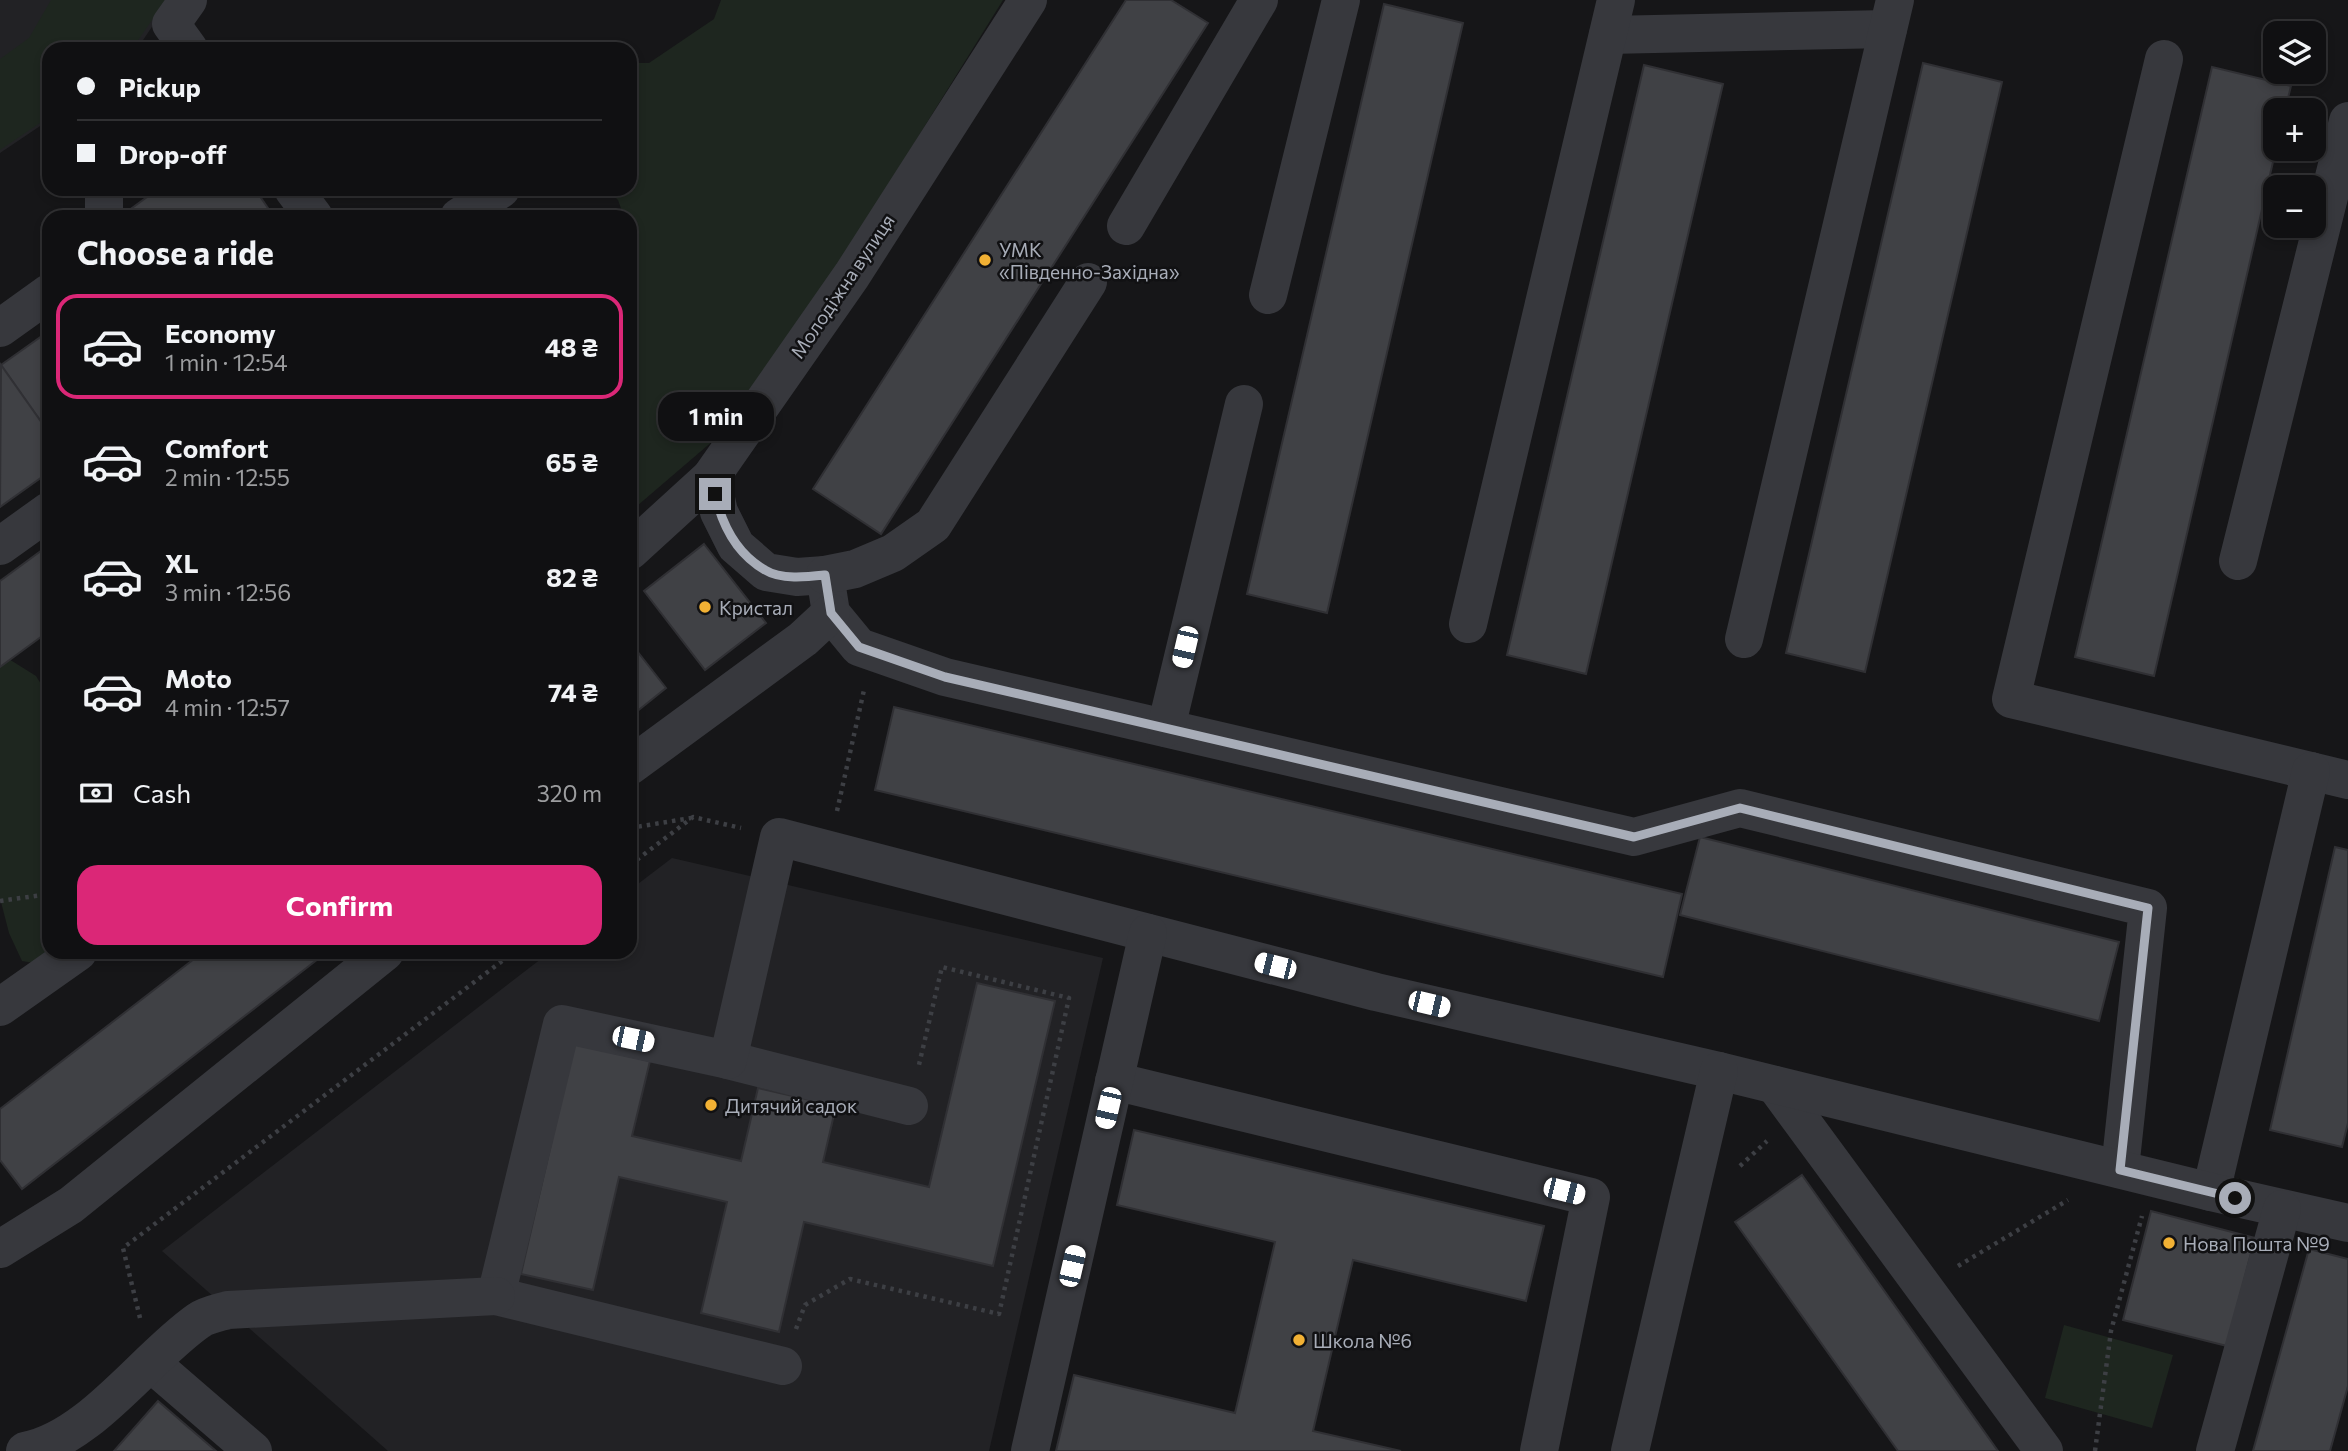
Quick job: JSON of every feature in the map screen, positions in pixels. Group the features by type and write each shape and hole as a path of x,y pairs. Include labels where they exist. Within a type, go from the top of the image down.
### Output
{"street":[{"path":"184,42 171,24 188,0"},
{"name":"Молодіжна вулиця","path":"637,545 711,477 852,275 1028,0"},
{"path":"1126,226 1259,0"},
{"path":"1268,295 1340,0"},
{"path":"1468,624 1612,18 1892,15 1744,639"},
{"path":"2164,59 2011,699 2348,780"},
{"path":"2238,561 2348,121"},
{"path":"470,210 490,196"},
{"path":"711,477 719,512 736,546 766,572 797,577 825,575 855,569 893,553 933,525 1088,282"},
{"path":"0,328 42,298"},
{"path":"1166,728 1244,404"},
{"path":"0,546 42,516"},
{"path":"825,575 831,613 859,647 945,677 1634,837 1740,808 2148,908 2136,1173"},
{"path":"637,761 803,639 831,613"},
{"path":"2211,1192 2311,771"},
{"path":"728,1060 779,837 1376,992 1719,1071 1786,1100 2136,1173 2348,1223"},
{"path":"1030,1451 1148,933"},
{"path":"0,1007 68,959"},
{"path":"0,1249 71,1205 376,959"},
{"path":"496,1296 562,1024 728,1060 909,1106"},
{"path":"1630,1451 1719,1071"},
{"path":"1114,1081 1591,1197 1539,1451"},
{"path":"1786,1100 2044,1451"},
{"path":"2215,1451 2282,1209"},
{"path":"25,1451 37,1449 78,1427 200,1320 228,1310 496,1296 783,1366"},
{"path":"151,1363 253,1451"}],"path":[{"path":"828,849 873,652"},
{"path":"637,827 692,818 779,837"},
{"path":"637,860 692,818"},
{"path":"0,901 42,895"},
{"path":"151,1363 123,1248 505,959"},
{"path":"783,1366 805,1305 850,1279 999,1314 1069,999 942,967 909,1106"},
{"path":"1731,1174 1786,1100"},
{"path":"1923,1286 2136,1173"},
{"path":"2095,1451 2136,1173"}],"shaded area":[{"path":"0,0 170,0 142,42 42,42 42,125 0,153"},
{"path":"51,0 166,0 137,42 42,42 42,122 0,150 0,59 29,38"},
{"path":"721,0 1003,0 810,311 714,440 637,506 637,210 622,210 614,196 637,196 637,63 649,63 714,19"},
{"path":"4,656 36,676 42,686 42,959 53,959 58,967 22,961 9,933 0,898 0,661"},
{"name":"Дитячий садок","path":"672,858 1103,958 989,1451 388,1451 162,1251 541,959 637,959 637,885"},
{"path":"2064,1325 2173,1355 2152,1428 2045,1398"}],"building":[{"path":"1126,0 1171,0 1208,23 881,534 813,489"},
{"path":"1384,4 1463,23 1327,613 1247,594"},
{"path":"1923,63 2002,82 1865,672 1786,653"},
{"path":"1644,65 1723,84 1586,674 1507,655"},
{"path":"2212,67 2263,79 2263,84 2291,86 2288,98 2263,98 2263,161 2273,161 2270,175 2263,175 2263,205 2154,676 2075,657"},
{"path":"148,196 260,196 269,210 129,210"},
{"path":"42,336 42,423 1,365"},
{"path":"1,365 42,423 42,477 0,507"},
{"path":"704,544 766,623 705,670 644,591"},
{"path":"42,550 42,636 0,667 0,581"},
{"path":"637,651 666,688 637,711"},
{"path":"894,707 1682,894 1663,977 875,790"},
{"path":"1700,837 2119,942 2099,1021 1680,915"},
{"path":"2335,847 2348,850 2348,1123 2342,1147 2270,1130"},
{"path":"194,959 318,959 22,1189 0,1160 0,1109"},
{"path":"977,983 1055,1001 993,1266 804,1222 779,1332 701,1313 727,1202 619,1177 593,1290 521,1274 574,1044 650,1061 632,1136 741,1161 758,1088 836,1106 823,1162 929,1187"},
{"path":"1134,1130 1544,1226 1526,1301 1353,1260 1313,1431 1401,1451 1056,1451 1074,1375 1235,1413 1275,1242 1117,1205"},
{"path":"1802,1175 1998,1451 1898,1451 1735,1222"},
{"path":"2151,1211 2255,1238 2227,1346 2123,1320"},
{"path":"2309,1249 2348,1259 2348,1386 2330,1451 2253,1451"},
{"path":"158,1401 216,1451 114,1451"}],"place":[{"name":"УМК «Південно-Західна»","path":"985,260"},
{"name":"Кристал","path":"705,607"},
{"name":"Дитячий садок","path":"711,1105"},
{"name":"Нова Пошта №9","path":"2169,1243"},
{"name":"Школа №6","path":"1299,1340"}],"route":[{"path":"715,494 719,512 736,546 766,572 797,577 825,575 831,613 859,647 945,677 1634,837 1740,808 2148,908 2120,1170 2235,1198"}]}
